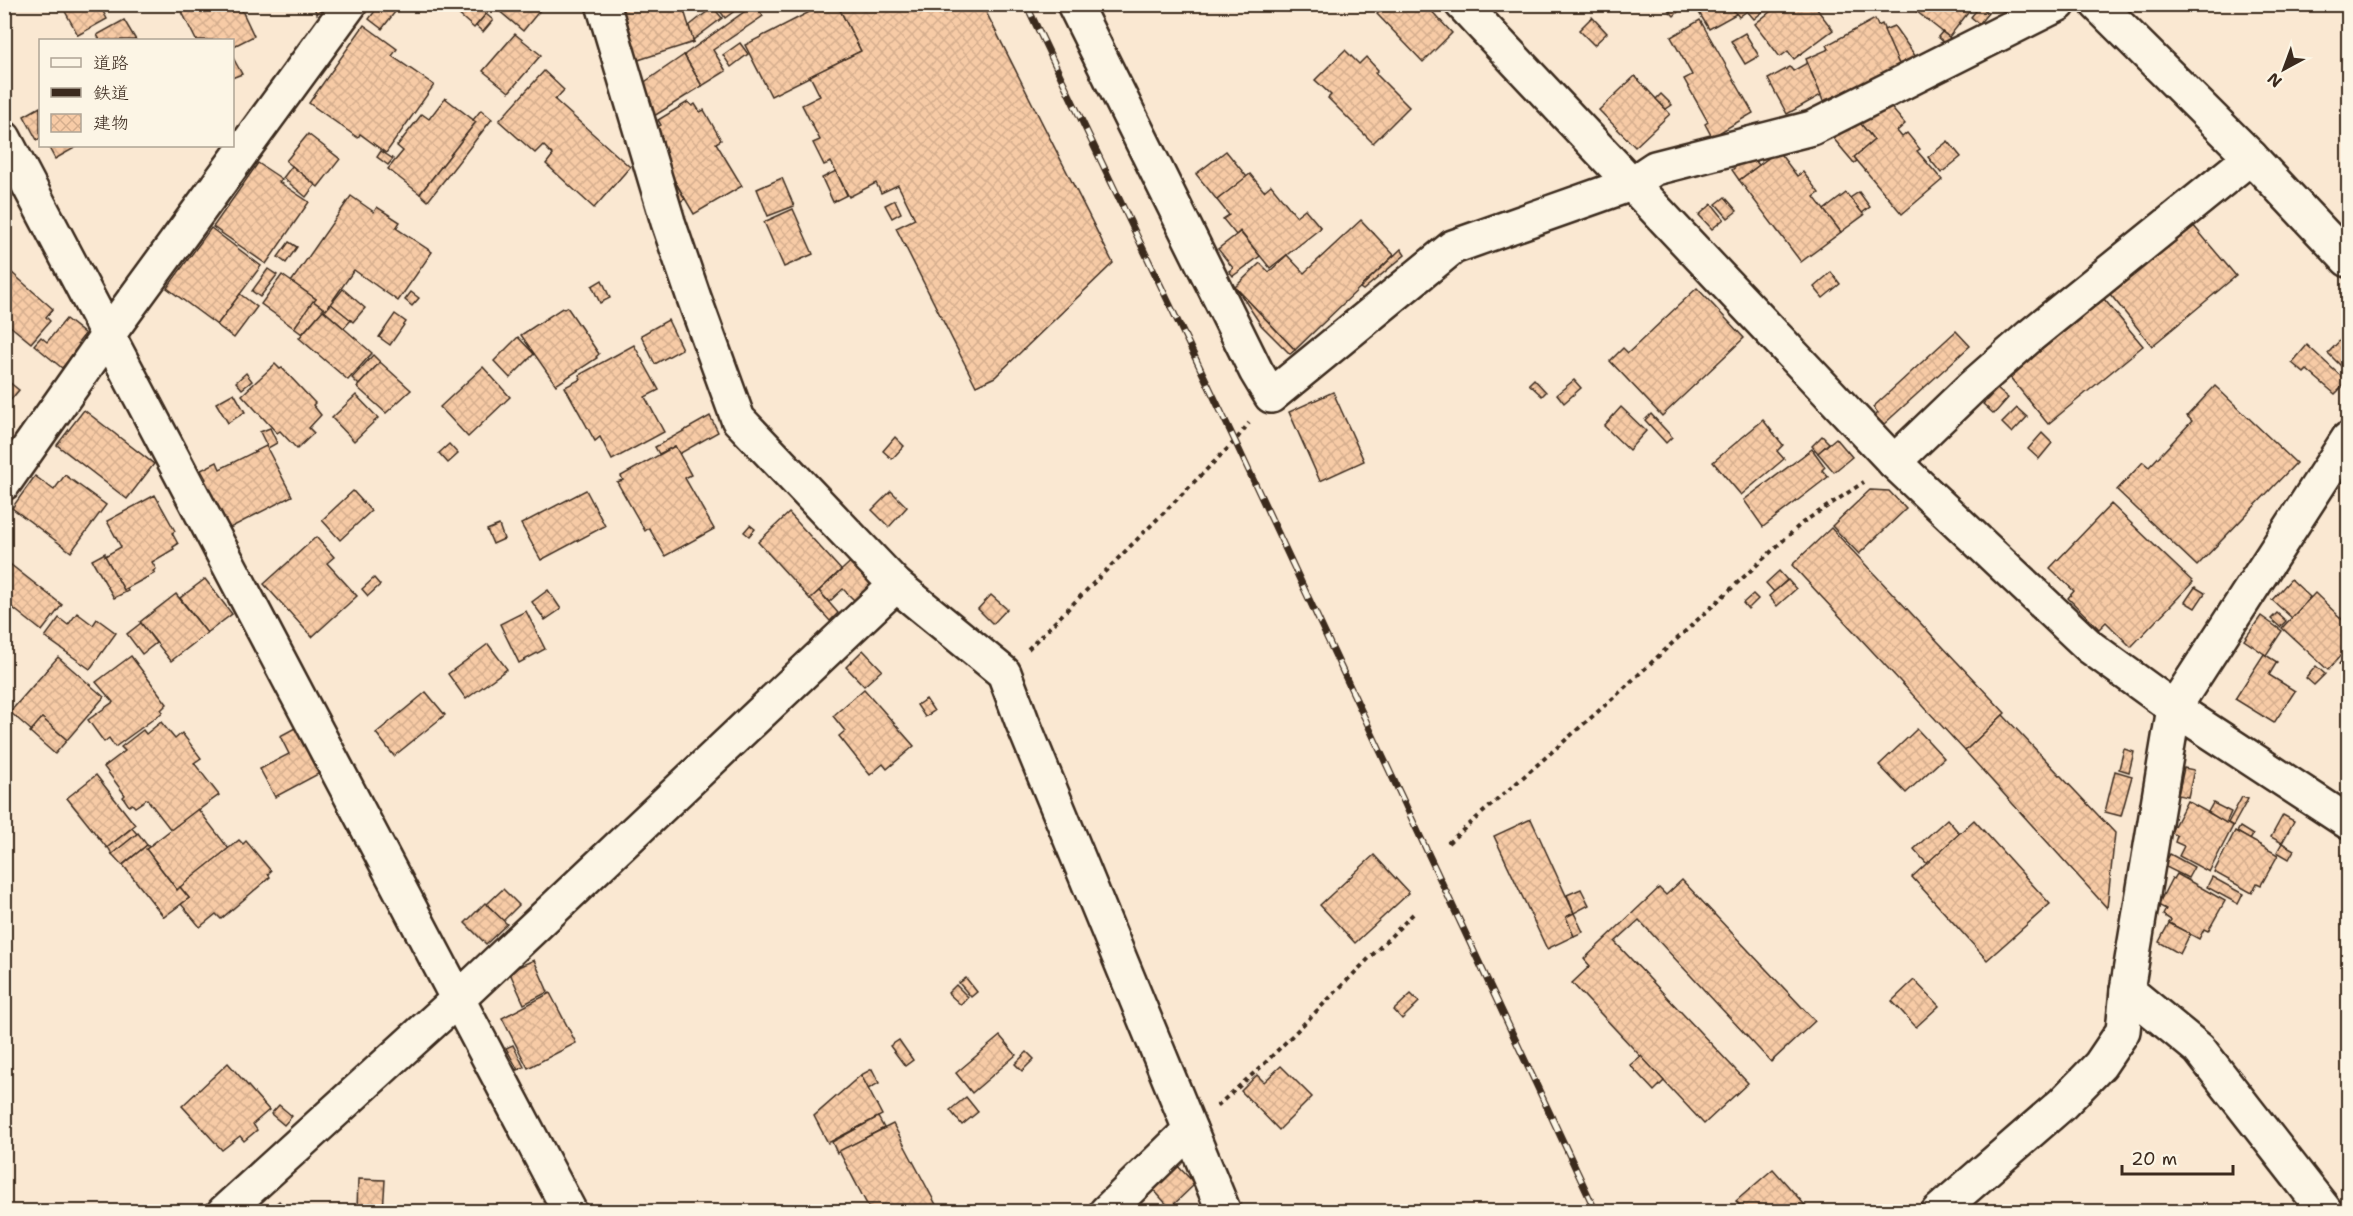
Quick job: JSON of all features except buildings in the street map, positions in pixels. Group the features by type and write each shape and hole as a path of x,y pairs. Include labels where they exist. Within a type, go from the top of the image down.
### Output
{"street":[{"path":"4,483 108,335 350,4"},
{"path":"603,4 668,222 693,298 738,418 896,585 1004,673 1026,732 1224,1212"},
{"path":"1074,4 1271,396 1453,246 1631,184 1655,168 1812,128 2059,4"},
{"path":"1462,4 1894,462 2090,647 2174,708 2349,822"},
{"path":"2097,4 2251,157 2349,260"},
{"path":"4,138 570,1212"},
{"path":"1894,462 1972,387 2030,336 2251,157"},
{"path":"1938,1212 2062,1104 2100,1065 2123,1031 2127,990 2174,708 2349,439"},
{"path":"224,1212 458,1000 896,585"},
{"path":"2127,990 2199,1049 2326,1212"},
{"path":"1107,1212 1190,1130"}],"path":[{"path":"1004,673 1235,441 1271,396"},
{"path":"1448,843 1610,701 1802,523 1894,462"},
{"path":"1190,1130 1262,1066 1415,912"}],"railway":[{"path":"1026,4 1235,441 1596,1212"}]}
